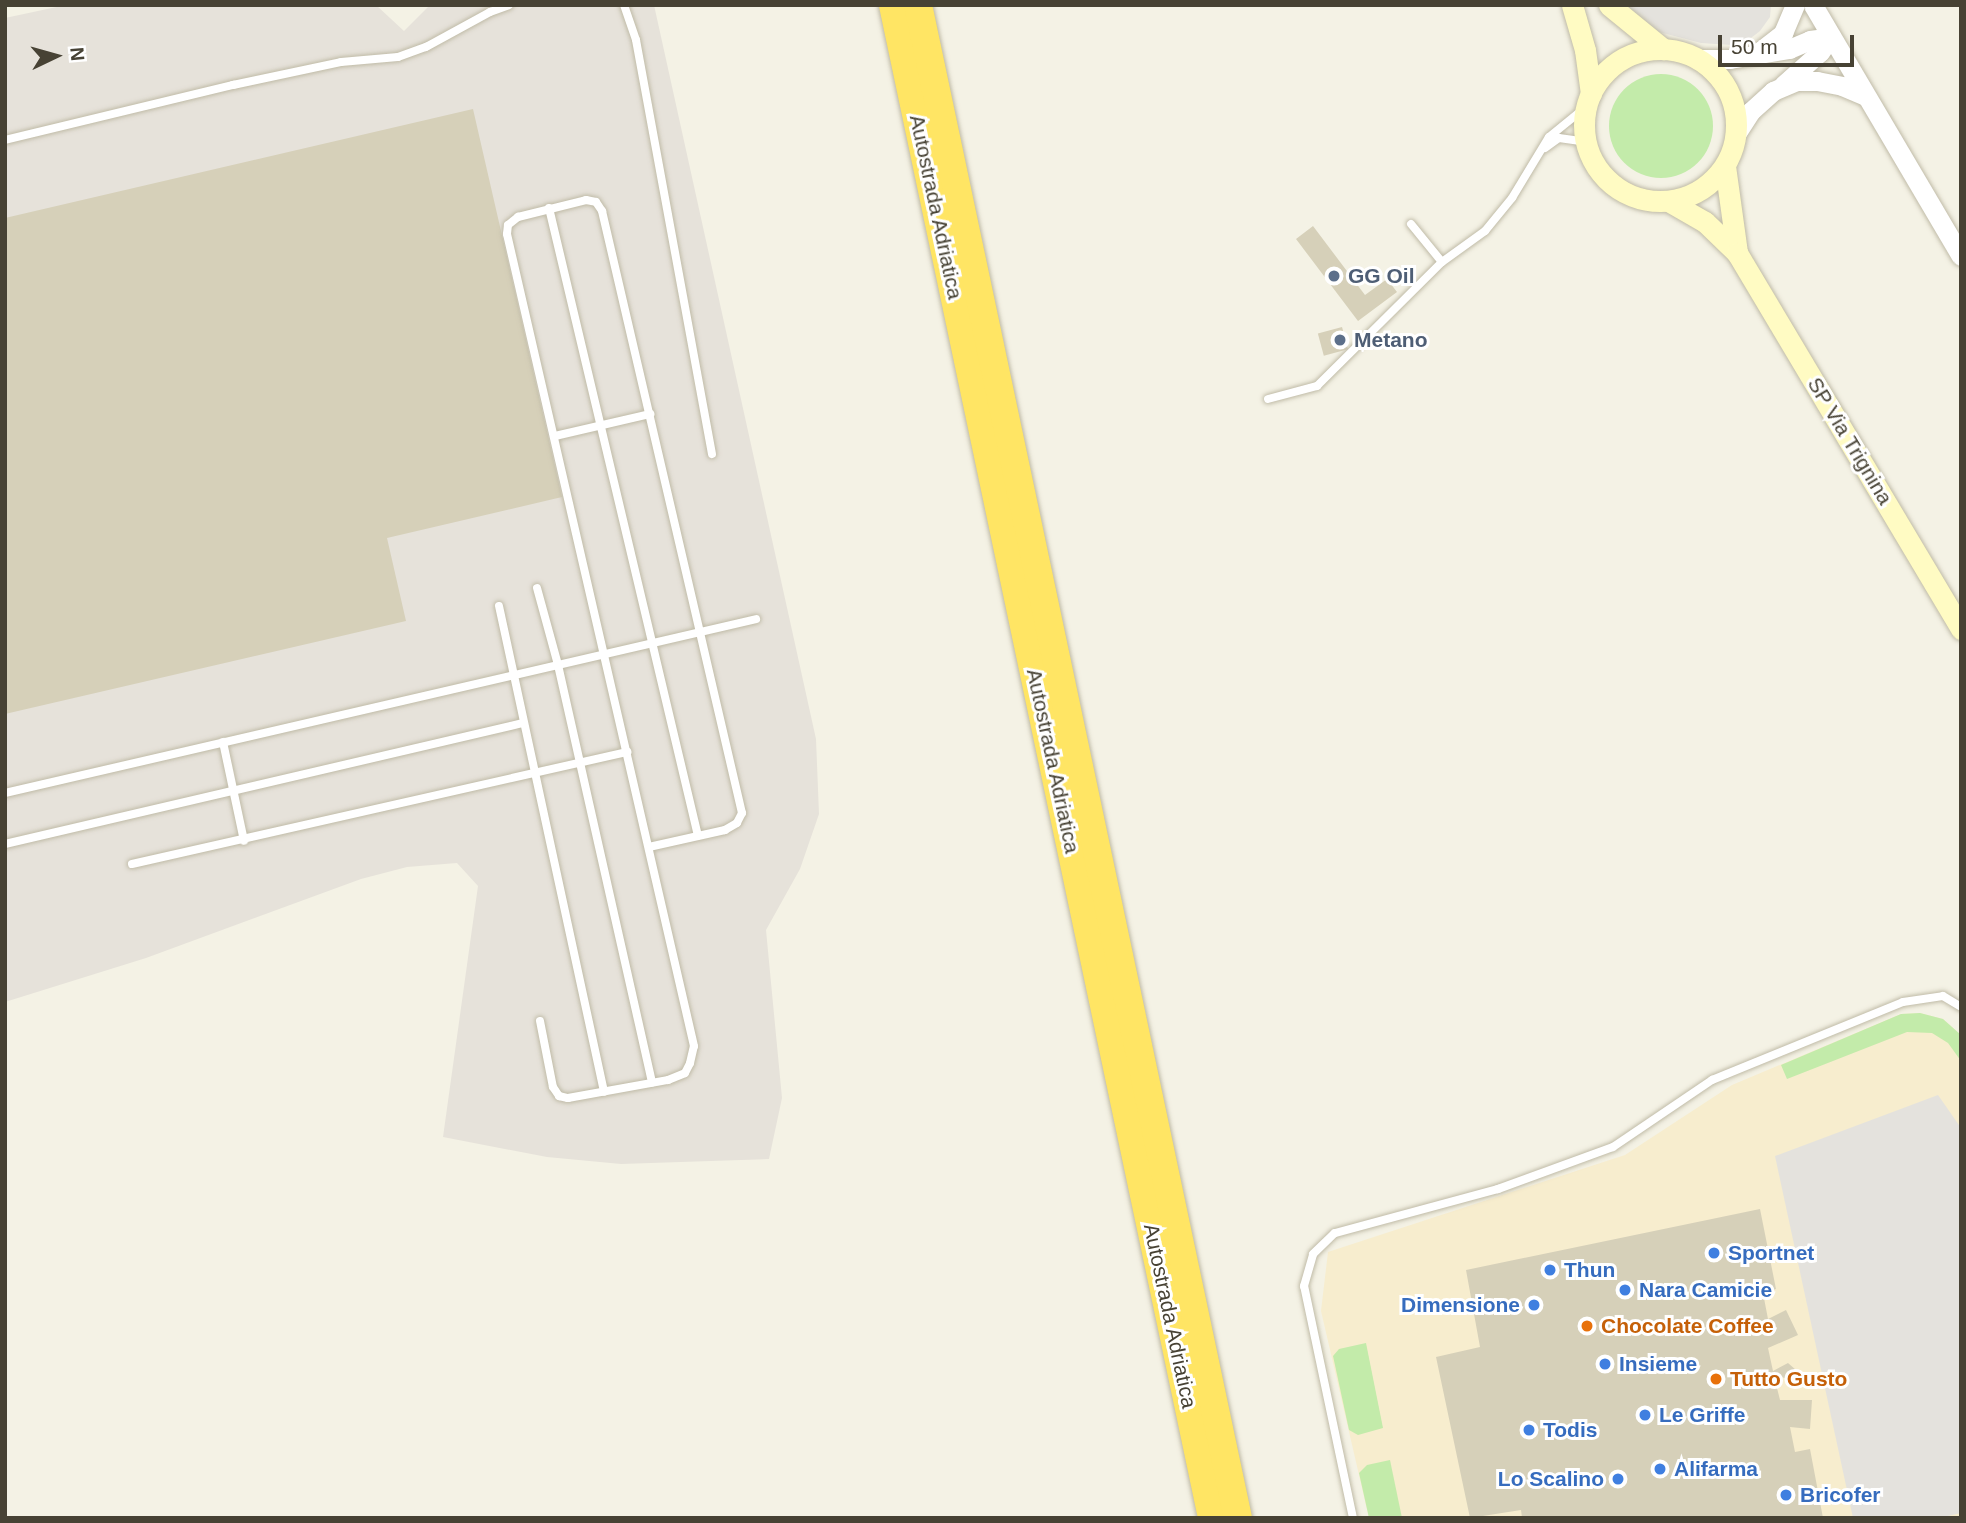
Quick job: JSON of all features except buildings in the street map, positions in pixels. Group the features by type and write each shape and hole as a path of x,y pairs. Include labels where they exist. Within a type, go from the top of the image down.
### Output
{"highway":[{"name":"Autostrada Adriatica","path":"893,5 1212,1518"},
{"name":"Autostrada Adriatica","path":"918,5 1237,1518"}],"main road":[{"name":"SP Via Trignina","path":"1572,5 1585,50 1589,100 1586,142 1594,163 1608,181 1626,194 1647,201 1670,202 1702,190 1726,166"},
{"name":"SP Via Trignina","path":"1609,5 1664,49 1699,59 1716,73 1729,91 1736,112 1736,134 1726,166 1737,253"},
{"name":"SP Via Trignina","path":"1589,100 1608,69 1634,54 1664,49"},
{"name":"SP Via Trignina","path":"1670,202 1704,222 1737,253 1961,629"}],"street":[{"path":"1759,52 1783,33 1795,5"},
{"path":"1813,5 1961,256"},
{"path":"1699,59 1730,59 1759,52 1790,49 1810,40 1831,37"},
{"path":"1736,134 1751,111 1820,52 1831,37"},
{"path":"1781,87 1796,81 1818,81 1842,86 1865,96"}],"lane":[{"path":"5,140 341,62 398,57 426,47 509,5"},
{"path":"624,5 636,40 712,454"},
{"path":"1268,399 1317,386 1442,262 1485,231 1512,198 1549,137 1589,100"},
{"path":"1533,161 1549,143 1559,138 1586,142"},
{"path":"540,1021 553,1087 559,1096 568,1098 652,1083 685,1073 694,1046 508,234 508,225 519,217 586,200 596,202 602,211 743,813 737,823 724,830 649,847"},
{"path":"549,208 698,836"},
{"path":"1411,224 1442,262"},
{"path":"555,436 650,414"},
{"path":"537,588 558,666 652,1083"},
{"path":"499,606 604,1092"},
{"path":"5,793 756,618"},
{"path":"5,844 234,793 523,723"},
{"path":"223,742 244,841"},
{"path":"132,864 581,765 627,752"},
{"path":"1353,1518 1304,1286 1313,1254 1335,1233 1498,1189 1613,1147 1712,1080 1903,1002 1943,996 1961,1007"}],"shaded area":[{"path":"66,5 376,5 404,31 430,5 654,5 816,739 819,814 800,869 766,930 782,1098 769,1159 621,1164 547,1157 443,1137 478,886 457,863 407,867 361,879 146,958 5,1002 5,18"},
{"path":"1626,5 1771,5 1770,17 1760,31 1747,41 1732,45 1701,43 1659,32 1636,17"},
{"path":"1920,1013 1943,1019 1961,1035 1961,1518 1369,1518 1321,1311 1328,1252 1625,1155 1732,1085 1901,1014"},
{"path":"1938,1095 1961,1128 1961,1513 1939,1518 1853,1518 1775,1156"}],"green space":[{"path":"1661,74 1681,78 1698,89 1709,106 1713,126 1709,146 1698,163 1681,174 1661,178 1641,174 1624,163 1613,146 1609,126 1613,106 1624,89 1641,78"},
{"path":"1920,1013 1943,1019 1961,1035 1961,1061 1948,1043 1932,1033 1907,1032 1787,1079 1781,1065 1901,1014"},
{"path":"1366,1343 1383,1428 1358,1435 1349,1430 1333,1356 1339,1349"},
{"path":"1390,1460 1402,1518 1369,1518 1359,1473 1367,1465"}],"place":[{"name":"GG Oil","path":"1334,276"},
{"name":"Metano","path":"1340,340"},
{"name":"Sportnet","path":"1714,1253"},
{"name":"Thun","path":"1550,1270"},
{"name":"Nara Camicie","path":"1625,1290"},
{"name":"Dimensione","path":"1534,1305"},
{"name":"Chocolate Coffee","path":"1587,1326"},
{"name":"Insieme","path":"1605,1364"},
{"name":"Tutto Gusto","path":"1716,1379"},
{"name":"Le Griffe","path":"1645,1415"},
{"name":"Todis","path":"1529,1430"},
{"name":"Alifarma","path":"1660,1469"},
{"name":"Lo Scalino","path":"1618,1479"},
{"name":"Bricofer","path":"1786,1495"}]}
